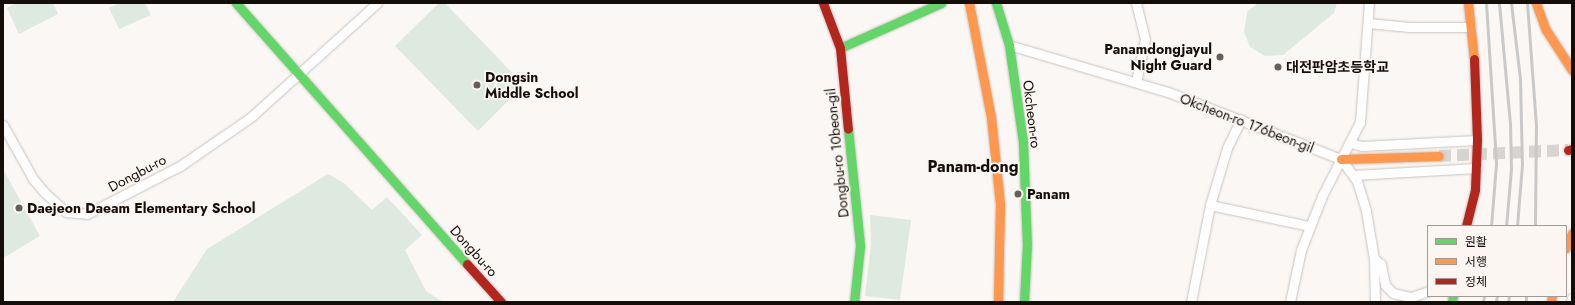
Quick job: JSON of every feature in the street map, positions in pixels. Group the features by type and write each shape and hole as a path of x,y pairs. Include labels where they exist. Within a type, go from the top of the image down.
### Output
{"main road":[{"name":"Dongbu-ro","path":"236,3 501,302"},
{"name":"Dongbu-ro 10beon-gil","path":"823,3 840,48 860,246 854,302"},
{"path":"840,48 941,3"},
{"path":"969,3 991,117 1000,204 998,302"},
{"name":"Okcheon-ro","path":"996,3 1009,45 1023,142 1027,244 1024,302"},
{"path":"1466,225 1477,168 1478,140 1476,77 1468,3"},
{"path":"1536,3 1546,30 1572,70"},
{"path":"1341,159 1439,156"},
{"path":"1567,246 1572,233"}],"street":[{"name":"Dongbu-ro","path":"3,125 33,179 45,193 66,212 87,214 180,166 251,117 377,3"},
{"path":"1136,3 1145,39 1136,82"},
{"path":"1290,302 1300,250 1322,196 1360,122 1369,3"},
{"path":"1368,23 1409,27 1470,27"},
{"name":"Okcheon-ro 176beon-gil","path":"1009,45 1136,82 1241,119 1341,159"},
{"path":"1191,302 1210,205 1227,148 1241,119"},
{"path":"1350,143 1362,146 1478,140"},
{"path":"1341,159 1353,175 1366,211 1374,259 1375,302"},
{"path":"1353,175 1477,168"},
{"path":"1210,205 1310,226"},
{"path":"1374,259 1381,264 1385,285 1393,293 1411,297 1427,291"},
{"path":"1571,302 1572,298"}],"shaded area":[{"path":"16,3 53,3 58,14 19,34 7,8"},
{"path":"120,3 145,3 151,15 119,29 109,8"},
{"path":"439,3 445,3 524,85 478,131 395,46"},
{"path":"1258,3 1337,3 1334,13 1283,55 1265,56 1250,47 1244,32 1247,12"},
{"path":"3,169 40,236 3,258"},
{"path":"328,174 344,183 372,210 387,197 422,235 405,250 426,291 443,302 173,302 207,249"},
{"path":"870,215 911,220 900,300 865,296 871,243"}],"tunnel":[{"path":"1439,156 1568,150"}],"railway":[{"path":"1486,3 1496,164 1491,225"},
{"path":"1499,3 1510,124 1511,169 1506,225"},
{"path":"1511,3 1520,79 1522,164 1517,225"},
{"path":"1527,3 1536,125 1535,225"},
{"path":"1483,302 1484,297"},
{"path":"1496,302 1497,297"},
{"path":"1508,302 1509,297"},
{"path":"1526,297 1526,302"}],"traffic: fast":[{"path":"236,3 467,264"},
{"path":"840,48 941,3"},
{"path":"996,3 1009,45 1023,142 1027,244 1024,302"},
{"path":"848,129 860,246 854,302"},
{"path":"1452,302 1453,297"}],"traffic: slow":[{"path":"969,3 991,117 1000,204 998,302"},
{"path":"1468,3 1474,59"},
{"path":"1536,3 1546,30 1572,70"},
{"path":"1341,159 1439,156"},
{"path":"1567,246 1572,233"},
{"path":"1551,302 1552,297"}],"traffic: jam":[{"path":"823,3 840,48 848,129"},
{"path":"1466,225 1475,189 1477,140 1474,59"},
{"path":"1568,150 1572,149"},
{"path":"467,264 501,302"}],"place":[{"name":"Panamdongjayul Night Guard","path":"1220,57"},
{"name":"대전판암초등학교","path":"1278,67"},
{"name":"Dongsin Middle School","path":"477,85"},
{"name":"Panam","path":"1018,194"},
{"name":"Daejeon Daeam Elementary School","path":"19,208"}],"district":[{"name":"Panam-dong","path":"973,167"}]}
